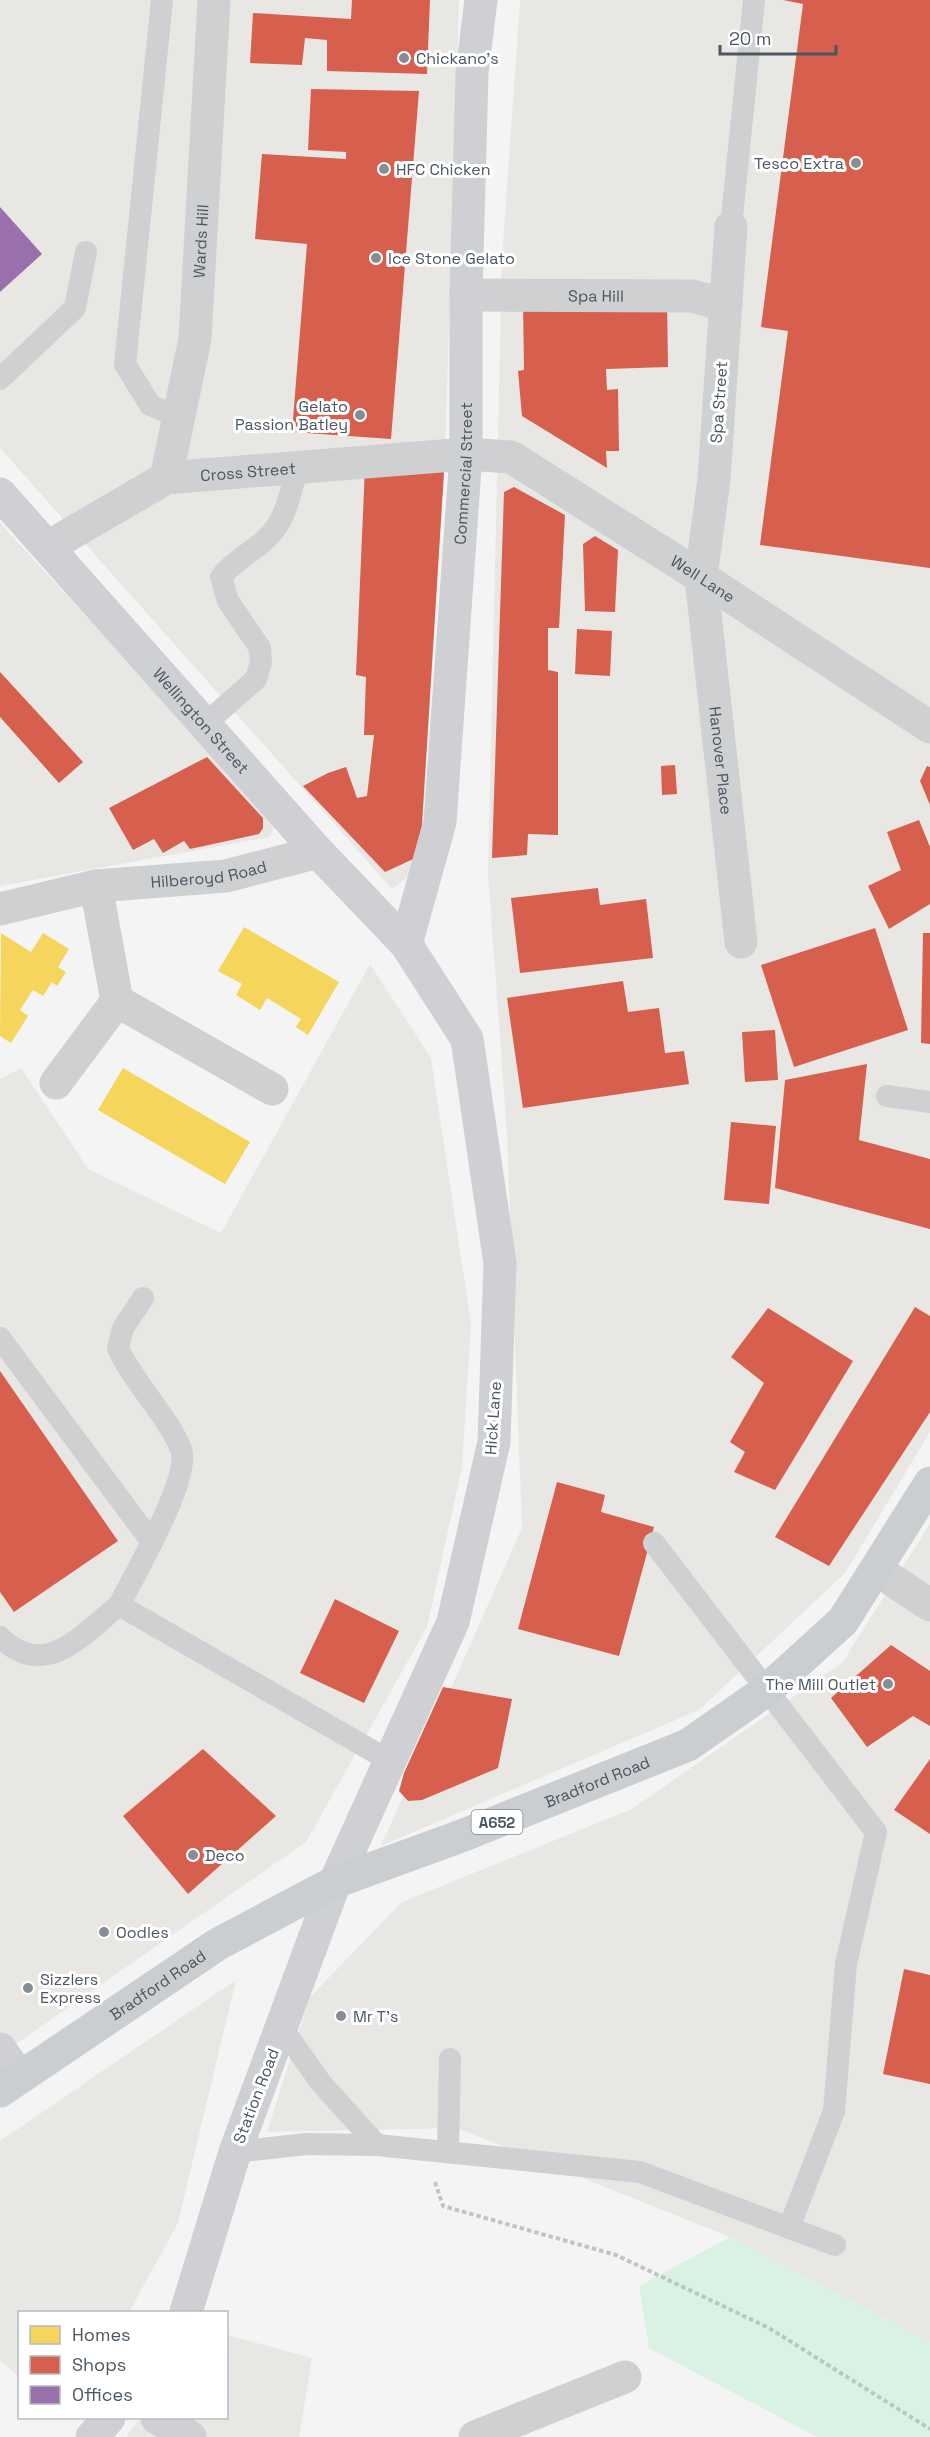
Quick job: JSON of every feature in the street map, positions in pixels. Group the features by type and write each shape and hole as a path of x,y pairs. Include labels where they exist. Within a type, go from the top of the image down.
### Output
{"main road":[{"name":"Bradford Road","path":"10,2084 218,1944 335,1882 464,1835 688,1745 767,1689 843,1621 930,1483"}],"street":[{"name":"Wards Hill","path":"166,478 195,339 214,0"},
{"name":"Commercial Street","path":"406,944 440,822 466,454 466,295 472,73 481,0"},
{"name":"Spa Street","path":"701,577 714,480 731,227"},
{"name":"Spa Hill","path":"466,295 692,296 726,305"},
{"name":"Cross Street","path":"48,547 166,478 466,454"},
{"name":"Well Lane","path":"466,454 511,457 701,577 930,727"},
{"name":"Wellington Street","path":"0,494 318,852 406,944"},
{"name":"Hanover Place","path":"701,577 741,942"},
{"name":"Hilberoyd Road","path":"0,909 96,886 226,876 318,852"},
{"path":"56,1083 117,1001 96,886"},
{"name":"Hick Lane","path":"335,1882 453,1622 494,1442 500,1263 467,1039 406,944"},
{"path":"117,1001 272,1089"},
{"path":"877,1570 930,1605"},
{"name":"Station Road","path":"187,2311 235,2152 335,1882"},
{"path":"0,2049 10,2084"},
{"path":"475,2437 625,2377"},
{"path":"92,2437 108,2419"},
{"path":"159,2419 189,2437"}],"lane":[{"path":"162,0 125,364 150,405 178,417"},
{"path":"731,227 754,0"},
{"path":"0,379 75,308 86,252"},
{"path":"205,724 256,679 261,663 260,648 228,602 221,577 230,566 254,549 277,526 298,467"},
{"path":"887,1096 930,1102"},
{"path":"0,1637 11,1648 29,1655 44,1657 58,1652 74,1641 119,1605 178,1485 184,1461 182,1451 118,1347 123,1328 143,1298"},
{"path":"0,1338 151,1541"},
{"path":"654,1543 876,1832 846,1964 834,2110 789,2228"},
{"path":"119,1605 390,1761"},
{"path":"282,2028 321,2083 377,2145"},
{"path":"448,2152 450,2059"},
{"path":"235,2152 306,2144 377,2145 640,2172 835,2245"}],"path":[{"path":"425,2150 443,2206 616,2255 769,2328 930,2429"}],"shaded area":[{"path":"0,0 459,0 445,456 420,867 392,889 0,448"},
{"path":"520,0 930,0 930,1432 845,1573 699,1710 381,1846 522,1528 507,1136 488,873 502,260"},
{"path":"0,523 275,823 270,837 0,886"},
{"path":"370,964 431,1058 471,1324 462,1467 427,1627 306,1842 0,2055 0,1079 21,1068 88,1169 221,1233"},
{"path":"930,1524 930,2342 730,2237 457,2128 267,2132 310,1997 402,1902 632,1809 842,1663"},
{"path":"236,1980 178,2223 130,2311 18,2311 18,2376 0,2360 0,2141"},
{"path":"228,2335 312,2358 299,2437 126,2437 139,2419 228,2419"}],"green space":[{"path":"730,2237 930,2342 930,2437 817,2437 649,2348 639,2286"}],"building: Homes":[{"path":"244,927 339,982 308,1035 296,1027 301,1019 267,998 260,1010 236,995 242,984 218,971"},
{"path":"1,933 31,952 43,933 69,949 58,967 66,972 57,986 52,982 43,996 33,990 20,1010 28,1016 11,1043 0,1036"},
{"path":"123,1068 250,1142 225,1184 98,1110"}],"building: Shops":[{"path":"352,0 430,0 427,74 327,71 327,40 305,38 302,65 250,63 253,13 351,19"},
{"name":"Tesco Extra","path":"783,0 930,0 930,568 760,545 788,331 761,327 803,4"},
{"path":"311,89 419,91 391,439 292,432 307,244 255,239 262,154 346,159 346,152 308,150"},
{"path":"667,299 668,367 606,369 607,390 618,389 619,451 606,451 607,468 522,416 518,371 524,370 523,302"},
{"path":"365,467 444,472 420,856 385,872 303,786 346,767 357,798 367,796 374,735 364,735 366,677 356,675"},
{"path":"514,487 565,515 559,628 548,628 548,670 558,672 558,835 528,834 527,855 492,858 504,492"},
{"path":"595,536 618,550 615,612 585,611 583,544"},
{"path":"577,629 612,631 610,676 575,674"},
{"path":"0,672 83,762 59,783 0,717"},
{"path":"207,757 263,818 263,828 259,834 190,849 184,841 163,853 154,839 133,850 109,808"},
{"path":"675,765 677,794 662,795 661,766"},
{"path":"927,766 930,767 930,805 920,781"},
{"path":"919,820 930,847 930,904 889,929 868,886 901,870 887,832"},
{"path":"598,888 600,905 646,899 653,958 520,973 511,898"},
{"path":"875,928 908,1030 794,1067 761,965"},
{"path":"923,933 930,933 930,1044 921,1043"},
{"path":"623,981 628,1012 659,1008 665,1053 684,1051 689,1084 523,1108 507,998"},
{"path":"775,1030 778,1080 745,1082 742,1032"},
{"path":"867,1064 859,1140 930,1159 930,1229 775,1188 785,1080"},
{"path":"731,1122 776,1126 769,1204 724,1200"},
{"path":"915,1307 930,1316 930,1412 829,1566 775,1537"},
{"path":"768,1308 853,1361 775,1490 734,1472 745,1452 730,1442 764,1383 731,1357"},
{"path":"0,1371 118,1541 14,1612 0,1592"},
{"path":"557,1482 605,1495 601,1512 654,1527 619,1656 518,1629"},
{"path":"335,1599 399,1631 364,1703 300,1673"},
{"name":"The Mill Outlet","path":"891,1645 930,1671 930,1726 913,1716 867,1747 831,1698"},
{"path":"443,1687 512,1699 498,1768 422,1800 408,1801 399,1791 404,1773"},
{"name":"Deco","path":"203,1749 276,1816 188,1894 123,1816"},
{"path":"930,1759 930,1834 894,1810"},
{"path":"904,1969 930,1975 930,2084 883,2074"}],"building: Offices":[{"path":"0,207 42,254 0,292"}],"place":[{"name":"Chickano's","path":"404,58"},
{"name":"Tesco Extra","path":"856,163"},
{"name":"HFC Chicken","path":"384,169"},
{"name":"Ice Stone Gelato","path":"376,258"},
{"name":"Gelato Passion Batley","path":"360,415"},
{"name":"The Mill Outlet","path":"888,1684"},
{"name":"Deco","path":"193,1855"},
{"name":"Oodles","path":"104,1932"},
{"name":"Sizzlers Express","path":"28,1988"},
{"name":"Mr T's","path":"341,2016"}]}
